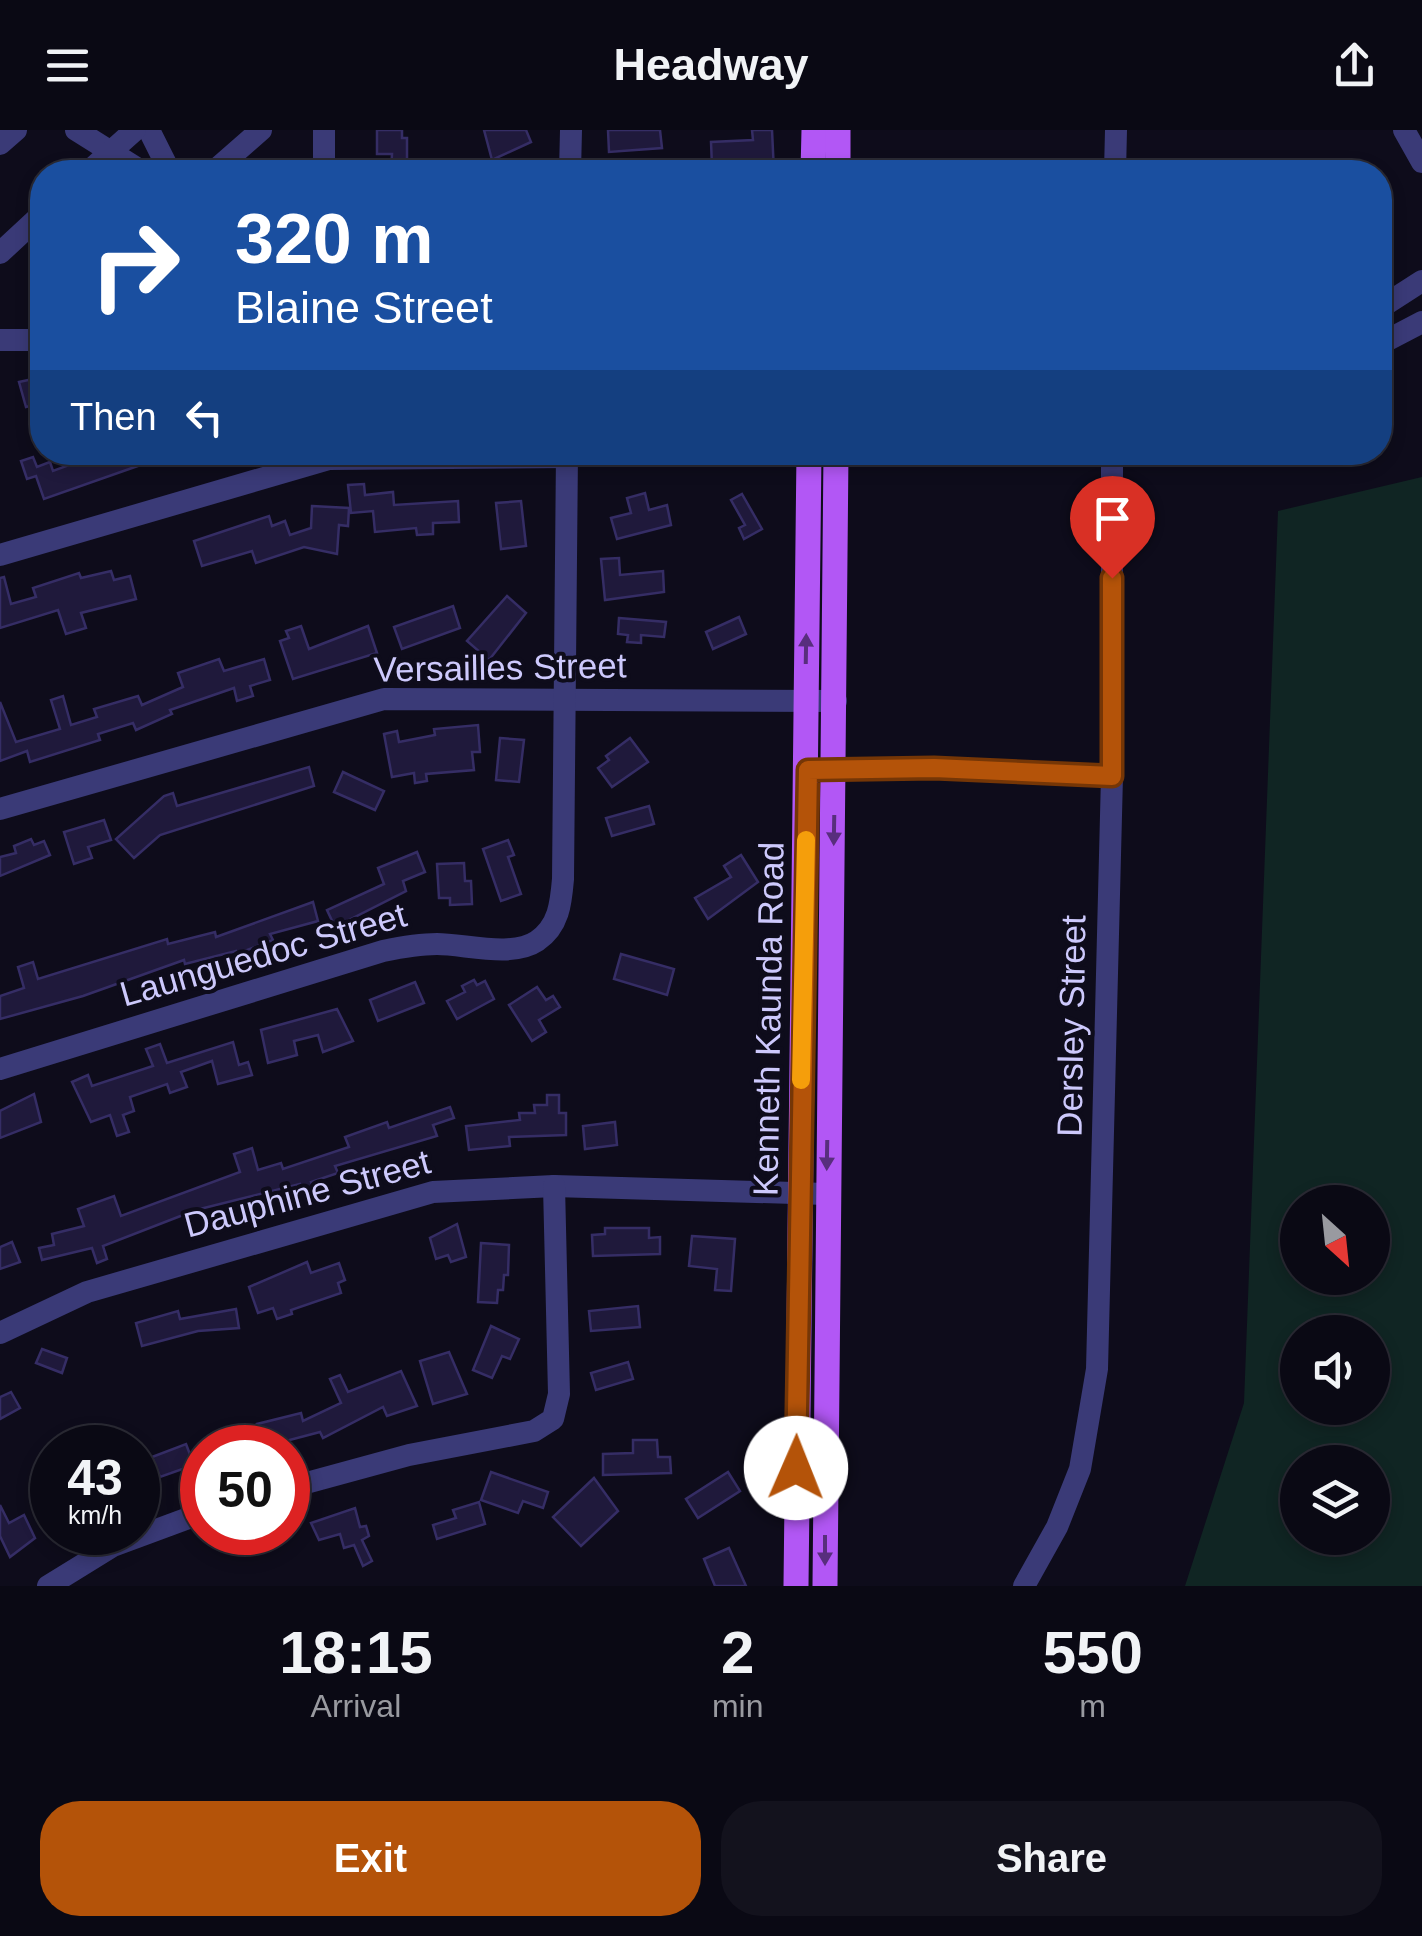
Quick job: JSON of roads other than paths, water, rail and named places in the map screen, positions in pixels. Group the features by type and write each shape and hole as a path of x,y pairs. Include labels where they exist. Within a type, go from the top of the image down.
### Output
{"main road":[{"path":"813,160 814,130"},
{"path":"838,130 838,160"},
{"name":"Kenneth Kaunda Road","path":"796,1586 810,465"},
{"name":"Kenneth Kaunda Road","path":"824,1586 826,1194 836,768 836,465"}],"street":[{"path":"0,144 16,130"},
{"path":"76,130 125,160"},
{"path":"102,160 135,130"},
{"path":"148,130 164,160"},
{"path":"227,160 261,130"},
{"path":"324,130 324,160"},
{"path":"570,160 571,130"},
{"path":"1116,130 1116,160"},
{"path":"1404,130 1422,162"},
{"path":"0,253 30,225"},
{"path":"1392,300 1422,281"},
{"path":"1392,338 1422,322"},
{"path":"0,340 30,340"},
{"path":"0,555 299,465"},
{"path":"565,697 567,465"},
{"name":"Dersley Street","path":"1024,1586 1067,1506 1094,1404 1112,776 1112,465"},
{"name":"Versailles Street","path":"0,808 384,700 565,697 836,701"},
{"name":"Launguedoc Street","path":"0,1068 383,951 414,944 521,947 538,941 551,928 560,906 565,697"},
{"path":"808,770 934,768 1112,776"},
{"path":"310,1482 409,1455 534,1431 553,1419 559,1394 554,1186"},
{"name":"Dauphine Street","path":"0,1333 87,1292 433,1192 554,1186 826,1194"},
{"path":"48,1586 114,1546 180,1521"}]}
